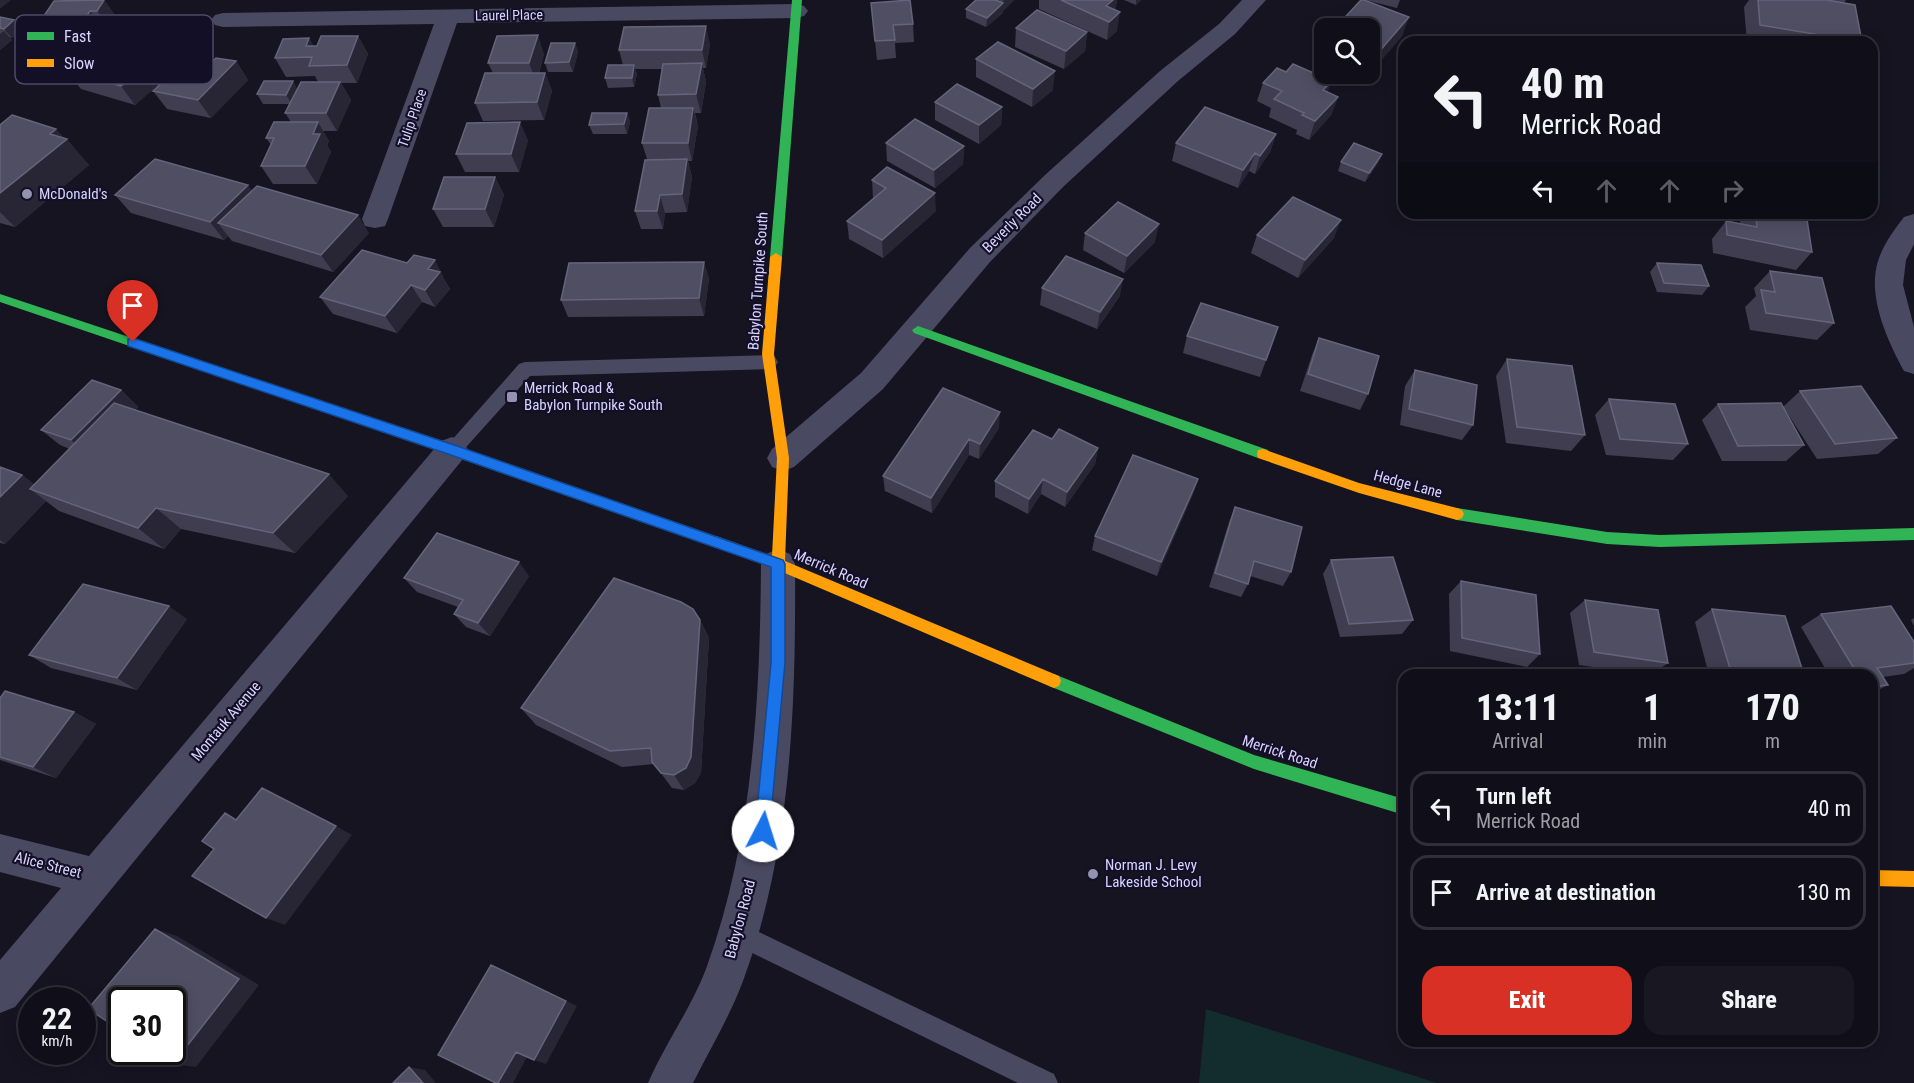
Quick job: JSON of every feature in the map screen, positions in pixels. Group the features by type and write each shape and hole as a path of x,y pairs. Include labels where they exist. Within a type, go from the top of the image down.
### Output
{"main road":[{"name":"Babylon Turnpike South","path":"778,564 783,458 769,362 796,5"},
{"name":"Merrick Road","path":"0,298 452,450 778,564 1046,678 1254,762 1398,805"},
{"name":"Hedge Lane","path":"918,330 1359,488 1473,518 1607,538 1660,541 1914,534"},
{"path":"1878,878 1914,879"}],"street":[{"name":"Beverly Road","path":"783,458 872,381 980,255 1054,181 1169,76 1227,29 1255,0"},
{"name":"Laurel Place","path":"223,20 448,16 796,5"},
{"name":"Tulip Place","path":"375,219 448,16"},
{"path":"1914,224 1892,258 1889,273 1894,314 1914,363"},
{"name":"Montauk Avenue","path":"0,992 452,450"},
{"name":"Babylon Road","path":"670,1083 722,981 738,934 763,831 778,663 778,564"},
{"name":"Alice Street","path":"0,853 96,877"}],"lane":[{"path":"452,450 525,369 769,362"},
{"path":"738,934 1045,1083"}],"green space":[{"path":"1206,1009 1437,1083 1199,1083"}],"building":[{"path":"104,0 97,11 90,11 87,15 45,15 54,1"},
{"path":"910,0 913,24 893,25 895,40 875,41 871,3"},
{"path":"976,0 995,0 1003,3 987,18 966,9"},
{"path":"1061,0 1113,0 1106,6 1120,12 1109,22"},
{"path":"1361,0 1409,17 1380,51 1380,18 1344,18"},
{"path":"1758,0 1827,0 1855,5 1861,36 1826,36 1760,25"},
{"path":"1037,10 1087,32 1066,51 1016,28"},
{"path":"0,17 14,20 4,29 0,28"},
{"path":"706,26 702,50 619,50 624,27"},
{"path":"538,35 529,63 488,63 497,36"},
{"path":"321,36 358,36 347,65 309,66 312,57 275,58 283,39 309,38 306,46 317,46"},
{"path":"998,42 1055,71 1033,89 976,59"},
{"path":"551,43 575,43 569,62 545,63"},
{"path":"216,58 236,61 198,100 153,91 161,84 213,84 213,61"},
{"path":"702,63 696,94 658,95 663,64"},
{"path":"1293,64 1314,73 1314,84 1329,84 1323,90 1338,97 1315,121 1302,115 1304,113 1274,99 1282,91 1263,83 1277,68 1286,72"},
{"path":"608,65 634,65 632,78 605,78"},
{"path":"485,73 545,73 537,102 475,103"},
{"path":"264,81 293,81 286,95 257,94"},
{"path":"301,82 340,82 326,113 285,113"},
{"path":"957,84 1002,107 979,125 935,102"},
{"path":"1205,107 1276,134 1260,156 1255,153 1243,170 1176,143"},
{"path":"649,108 693,108 688,143 642,143"},
{"path":"592,113 627,113 624,124 589,125"},
{"path":"12,115 56,129 50,134 67,139 0,193 0,125"},
{"path":"915,119 964,146 934,170 886,143"},
{"path":"274,122 318,122 313,134 320,134 305,166 261,166 274,138 266,138"},
{"path":"520,122 511,154 456,154 467,123"},
{"path":"1354,143 1382,154 1369,173 1341,162"},
{"path":"155,159 248,185 210,222 115,195"},
{"path":"687,159 682,194 660,195 657,211 635,211 645,160"},
{"path":"887,167 935,193 882,240 847,221 886,188 872,180"},
{"path":"444,177 495,177 485,209 433,209"},
{"path":"257,186 358,215 321,255 218,223"},
{"path":"1293,197 1341,220 1305,260 1257,235"},
{"path":"1118,202 1159,224 1127,256 1085,233"},
{"path":"1756,219 1807,219 1812,252 1727,235 1726,221 1757,227"},
{"path":"362,250 407,263 414,255 435,260 428,269 440,272 425,290 411,285 385,316 320,297"},
{"path":"1066,256 1123,279 1100,312 1042,288"},
{"path":"704,262 699,298 561,300 569,263"},
{"path":"1657,263 1701,265 1709,286 1664,283"},
{"path":"1770,271 1822,278 1834,323 1766,313 1761,290 1775,292"},
{"path":"1201,303 1278,327 1266,360 1187,336"},
{"path":"1319,338 1379,356 1368,394 1308,374"},
{"path":"1507,359 1572,366 1585,435 1517,427"},
{"path":"1415,370 1477,385 1473,425 1409,409"},
{"path":"92,380 121,390 71,440 41,430"},
{"path":"1861,386 1897,438 1835,444 1800,391"},
{"path":"943,388 1000,412 980,444 969,439 931,498 883,476"},
{"path":"1609,399 1675,404 1688,444 1620,439"},
{"path":"114,403 329,474 273,533 156,508 138,528 30,489"},
{"path":"1781,403 1804,445 1738,446 1718,404"},
{"path":"1059,429 1098,448 1067,492 1043,479 1029,499 995,481 1033,430 1052,439"},
{"path":"1133,455 1198,479 1161,562 1095,536"},
{"path":"0,467 22,475 0,497"},
{"path":"1235,507 1302,527 1291,572 1254,561 1248,584 1215,573"},
{"path":"437,533 519,562 478,623 454,614 463,600 404,578"},
{"path":"1393,557 1413,620 1349,624 1331,560"},
{"path":"614,578 681,602 693,609 700,620 691,757 686,768 674,775 661,773 652,762 651,748 610,751 521,708"},
{"path":"1461,581 1536,595 1540,654 1462,638"},
{"path":"83,584 169,606 117,678 29,655"},
{"path":"1585,600 1658,610 1668,663 1594,652"},
{"path":"1891,606 1914,642 1914,663 1878,669 1854,669 1821,614"},
{"path":"1712,609 1785,616 1802,669 1730,669"},
{"path":"1878,670 1888,685 1878,686"},
{"path":"5,691 74,712 33,767 0,757 0,698"},
{"path":"262,788 336,826 266,918 192,876 214,849 202,841 225,813 236,820"},
{"path":"155,929 239,979 186,1047 186,987 108,987 108,1022 96,1014 96,999"},
{"path":"491,965 566,1001 534,1060 516,1052 498,1083 438,1055"},
{"path":"409,1067 423,1083 393,1083"}],"traffic: fast":[{"path":"776,257 797,0"},
{"path":"0,298 452,450 716,542"},
{"path":"918,330 1263,454"},
{"path":"1457,514 1607,538 1660,541 1914,534"},
{"path":"1054,681 1254,762 1398,805"}],"traffic: slow":[{"path":"776,257 768,354 783,458 778,564"},
{"path":"1263,454 1359,488 1457,514"},
{"path":"716,542 778,564 1054,681"},
{"path":"1878,878 1914,879"}],"place":[{"name":"McDonald's","path":"27,194"},
{"name":"Merrick Road & Babylon Turnpike South","path":"512,397"},
{"name":"Norman J. Levy Lakeside School","path":"1093,874"}],"route":[{"path":"133,342 778,564 778,663 763,831"}]}
